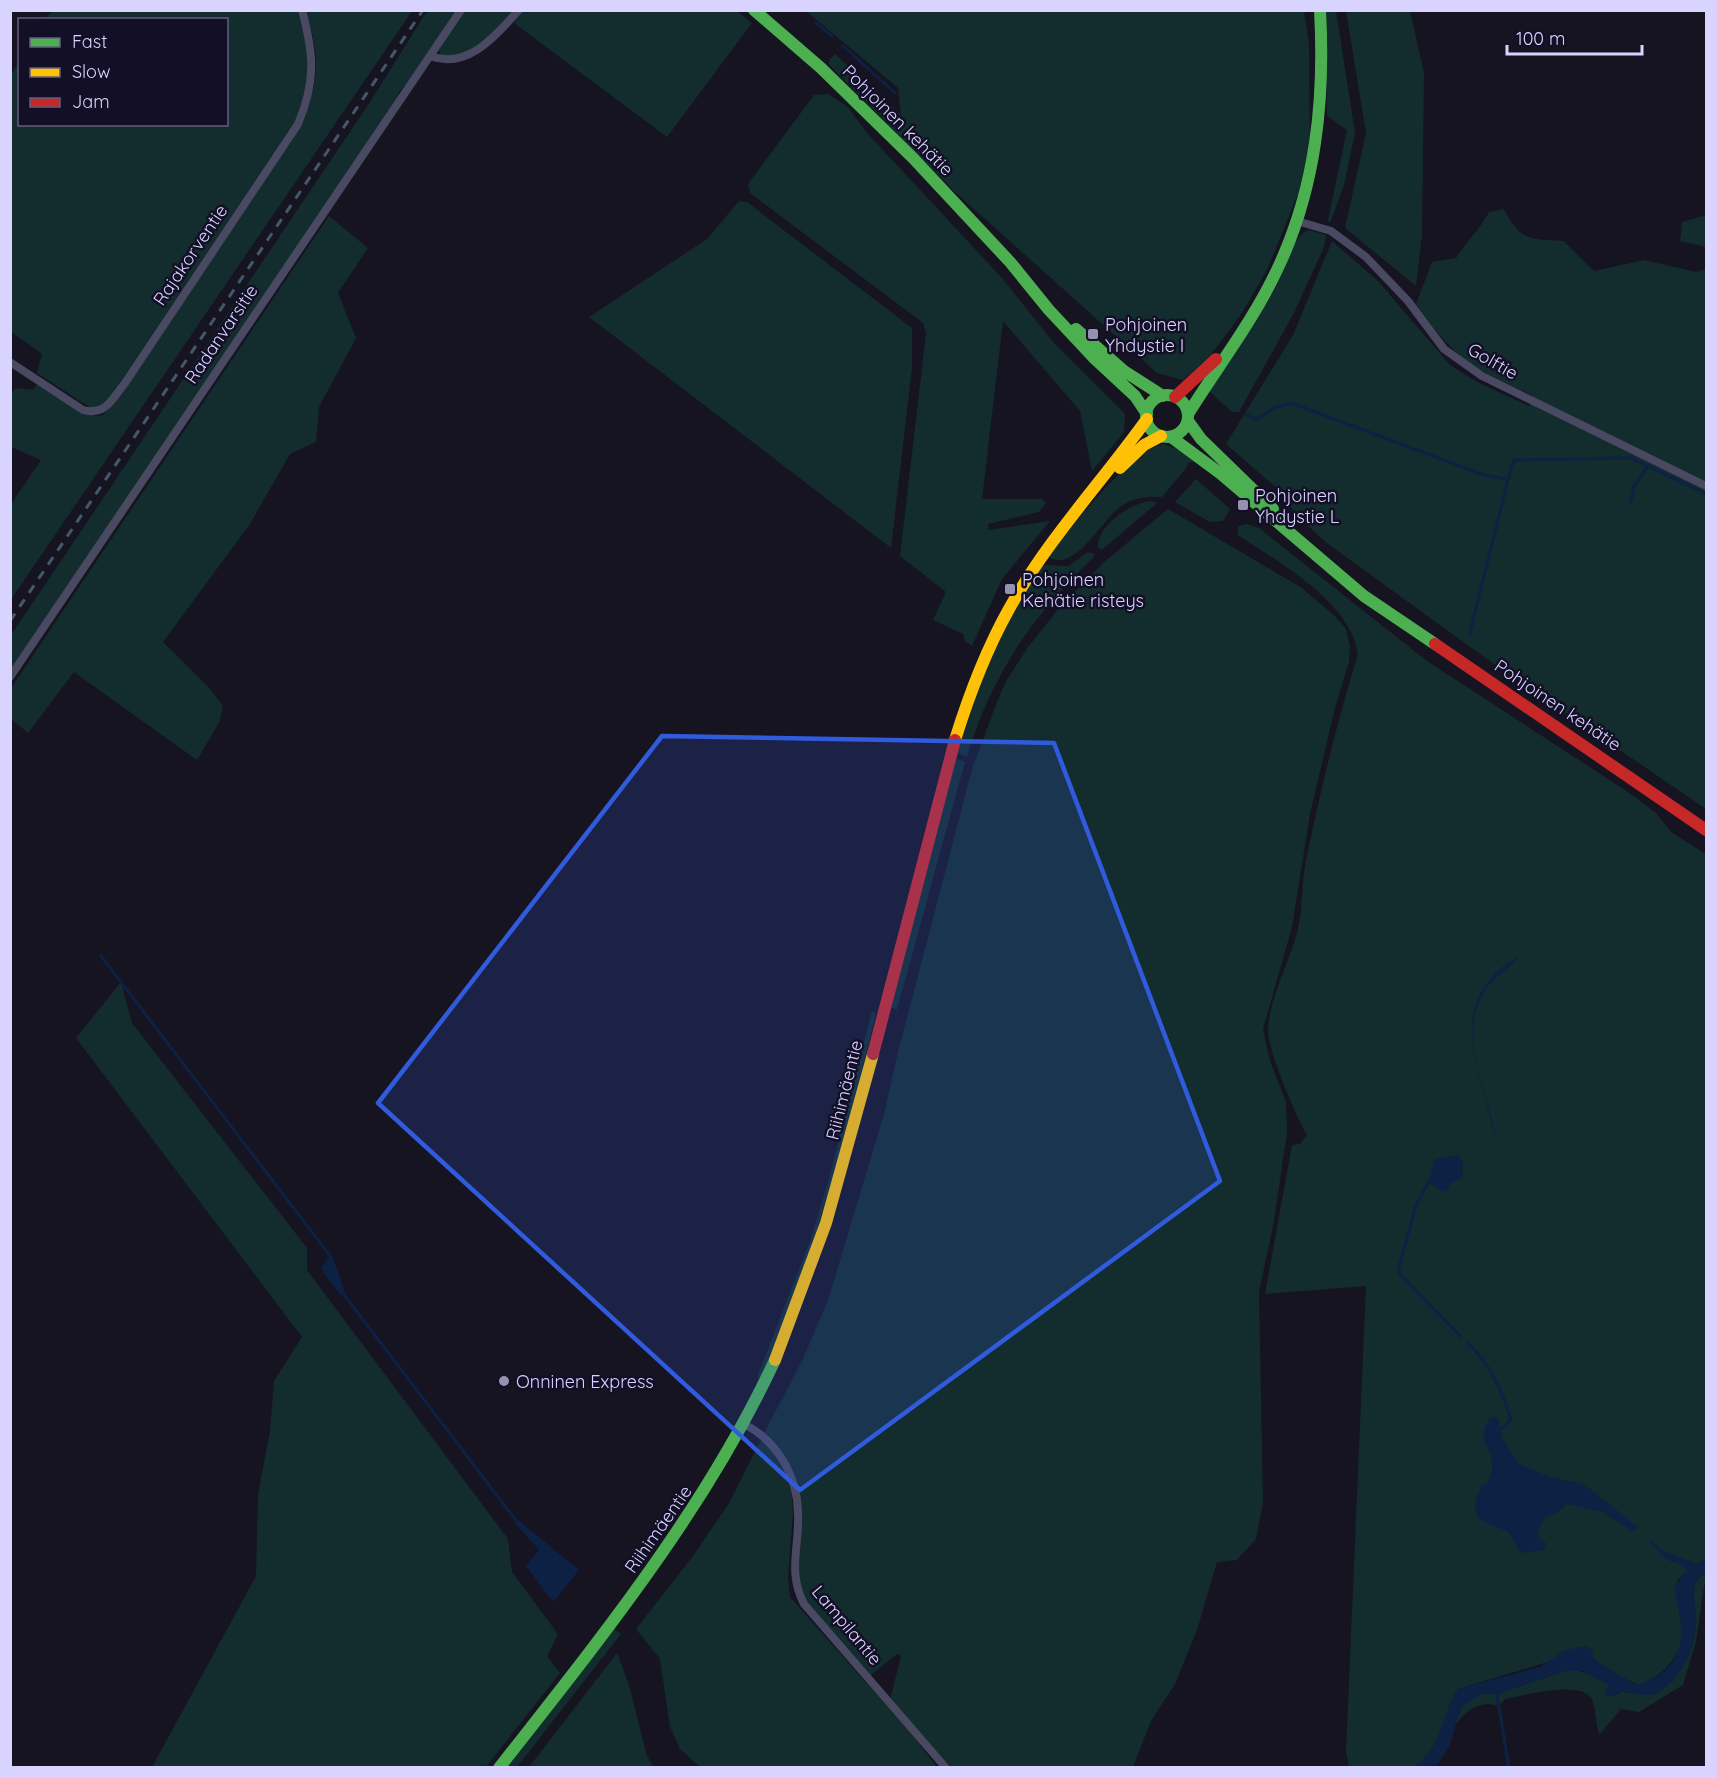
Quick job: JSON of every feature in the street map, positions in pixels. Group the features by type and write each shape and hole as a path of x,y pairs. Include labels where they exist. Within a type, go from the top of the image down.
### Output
{"main road":[{"name":"Pohjoinen kehätie","path":"754,10 866,111 1010,262 1099,350 1124,371 1169,396"},
{"path":"1228,349 1169,396 1152,402 1147,416 1152,430 1166,437 1184,430 1188,418 1228,349 1278,270 1297,221 1312,168 1319,122 1322,53 1320,10"},
{"name":"Pohjoinen kehätie","path":"1010,262 1049,310 1092,357 1135,396 1147,416"},
{"path":"1169,396 1184,404 1188,418"},
{"name":"Riihimäentie","path":"1101,484 1147,416"},
{"name":"Pohjoinen kehätie","path":"1188,418 1201,439 1288,523 1389,610"},
{"name":"Pohjoinen kehätie","path":"1166,437 1214,466 1314,556 1364,596 1389,610 1707,830"},
{"name":"Riihimäentie","path":"499,1767 567,1682 690,1516 744,1424 782,1345 822,1235 841,1174 950,753 982,663 1024,583 1068,522 1101,484 1144,445 1166,437"}],"street":[{"name":"Rajakorventie","path":"10,362 83,410 96,413 104,409 125,383 298,124 307,102 314,69 302,10"},
{"name":"Radanvarsitie","path":"10,677 461,10"},
{"path":"430,56 442,60 466,56 496,35 519,10"},
{"name":"Golftie","path":"1297,221 1331,231 1366,257 1408,301 1438,343 1459,362 1482,376 1707,486"},
{"name":"Lampilantie","path":"744,1424 768,1441 782,1459 795,1488 798,1513 794,1577 804,1604 946,1767"}],"highlighted area":[{"path":"662,736 1054,743 1220,1181 800,1490 378,1103"}],"green space":[{"path":"524,10 737,11 752,23 667,137 514,23"},
{"path":"51,11 299,11 307,54 307,78 295,121 106,404 94,410 37,373 42,354 11,332 10,77 18,64 18,126 228,126 228,18 47,18"},
{"path":"306,11 412,11 10,601 11,504 41,460 11,447 11,395 15,388 33,390 39,382 77,409 94,415 103,415 302,124 312,93 316,68 314,42"},
{"path":"427,11 458,11 412,78 399,92 11,673 11,635 370,102"},
{"path":"464,11 516,11 492,36 473,50 452,57 441,56 438,48"},
{"path":"806,11 1304,11 1309,43 1310,143 1298,194 1267,270 1242,313 1210,356 1183,380 1157,373 957,194 835,71 829,64 829,60 835,54 901,115 898,88"},
{"path":"1325,11 1336,11 1355,133 1344,185 1330,223 1328,220 1347,130 1327,116"},
{"path":"1346,11 1410,11 1424,73 1422,235 1416,286 1345,228 1366,133"},
{"path":"828,94 847,106 868,134 1002,278 1053,342 1125,414 1124,432 1092,471 1080,411 1003,321 982,499 1042,499 1046,503 1039,512 988,524 989,530 1050,521 1002,579 972,646 965,641 963,634 933,620 946,592 900,556 926,333 923,323 750,193 748,184 814,95"},
{"path":"739,201 747,202 912,328 912,368 891,548 589,317 707,239"},
{"path":"1504,209 1521,233 1535,239 1564,241 1594,271 1644,260 1696,272 1706,269 1706,809 1498,667 1328,544 1298,517 1280,491 1226,444 1293,335 1332,241 1378,281 1450,365 1479,383 1529,406 1532,395 1494,378 1466,360 1441,337 1416,304 1432,262 1456,258 1489,212"},
{"path":"1706,215 1706,247 1680,241 1682,222"},
{"path":"329,216 368,248 338,293 356,338 319,407 316,442 290,454 250,524 163,642 210,689 223,706 219,723 197,760 74,672 28,733 11,719 11,688"},
{"path":"1309,230 1326,235 1324,247 1294,313 1239,412 1232,412 1208,390 1269,300 1296,241"},
{"path":"1164,444 1181,451 1194,461 1188,463 1162,497 1140,498 1126,503 1079,551 1060,560 1050,558 1050,554 1071,527 1120,473 1152,448"},
{"path":"1196,479 1230,509 1223,521 1210,522 1175,502"},
{"path":"1151,501 1157,503 1102,550 1098,547 1103,530 1117,516 1134,506"},
{"path":"1168,509 1302,588 1336,617 1346,629 1350,646 1349,662 1335,708 1310,814 1292,927 1263,1029 1270,1061 1286,1102 1287,1132 1274,1221 1259,1292 1263,1502 1256,1539 1237,1560 1217,1562 1197,1630 1175,1684 1151,1721 1133,1767 951,1767 890,1700 901,1656 897,1654 870,1676 801,1596 798,1586 801,1523 796,1485 790,1467 764,1433 802,1361 828,1300 884,1114 972,769 1006,681 1028,647 1060,607 1103,563"},
{"path":"1247,524 1259,528 1427,661 1631,794 1656,813 1671,832 1706,854 1706,1559 1697,1564 1668,1560 1681,1564 1689,1571 1677,1580 1683,1620 1681,1642 1674,1658 1662,1672 1639,1685 1622,1678 1593,1659 1592,1654 1551,1661 1458,1689 1437,1741 1415,1767 1349,1767 1346,1751 1366,1286 1265,1294 1292,1145 1300,1144 1307,1135 1277,1067 1268,1029 1272,1004 1298,929 1304,870 1311,835 1336,731 1358,654 1352,635 1342,617 1327,600 1292,571 1238,535 1238,526"},
{"path":"1088,552 1095,554 1094,557 1052,601 1001,673 988,700 967,757 957,753 984,674 1004,626 1043,565 1069,566"},
{"path":"955,758 965,762 897,1010 889,1006"},
{"path":"121,982 132,1023 307,1248 307,1270 508,1539 512,1572 558,1634 547,1656 560,1673 486,1767 152,1767 256,1576 258,1494 270,1431 274,1381 302,1337 76,1038"},
{"path":"872,1011 876,1014 826,1199 797,1290 761,1379 757,1377 810,1241 828,1182"},
{"path":"762,1438 779,1461 791,1488 793,1513 788,1579 790,1597 909,1731 937,1767 700,1767 680,1749 670,1727 660,1659 636,1629 693,1556 729,1503"},
{"path":"1706,1573 1696,1641 1683,1685 1639,1712 1621,1709 1599,1735 1591,1698 1575,1690 1551,1691 1505,1699 1499,1706 1485,1704 1473,1708 1454,1727 1463,1703 1481,1694 1497,1694 1564,1671 1582,1672 1598,1678 1609,1685 1613,1696 1623,1691 1638,1692 1669,1682 1681,1669 1692,1646 1696,1629 1694,1588 1700,1577"},
{"path":"614,1629 621,1634 517,1767 505,1768"},
{"path":"617,1653 629,1685 647,1756 654,1767 529,1767"}],"water":[{"path":"1519,956 1486,989 1478,1005 1473,1040 1478,1072 1472,1039 1473,1015 1480,993 1495,973"},
{"path":"1481,1083 1495,1130 1495,1137"},
{"path":"1459,1155 1463,1162 1462,1178 1450,1184 1444,1192 1428,1183 1434,1159"},
{"path":"331,1253 345,1292 341,1296 321,1269"},
{"path":"1497,1417 1503,1439 1519,1464 1548,1476 1585,1485 1639,1528 1632,1531 1603,1512 1567,1504 1556,1514 1545,1517 1541,1525 1538,1537 1546,1543 1544,1550 1521,1553 1508,1531 1484,1521 1476,1512 1477,1496 1482,1485 1488,1483 1492,1468 1484,1432 1490,1418"},
{"path":"518,1520 579,1570 553,1602 526,1566 539,1550 515,1523"},
{"path":"1651,1540 1668,1553 1697,1564 1706,1559 1706,1573 1696,1582 1694,1588 1696,1622 1693,1643 1684,1665 1670,1683 1653,1694 1619,1692 1608,1696 1605,1694 1609,1685 1583,1671 1564,1671 1497,1694 1481,1694 1461,1707 1449,1747 1437,1765 1415,1767 1431,1750 1458,1689 1542,1666 1563,1651 1587,1645 1594,1659 1632,1683 1639,1684 1649,1681 1669,1667 1680,1645 1681,1634 1674,1585 1688,1571 1681,1564 1666,1559 1650,1542"}],"waterway":[{"path":"816,23 832,36"},
{"path":"843,46 895,93"},
{"path":"1246,414 1255,420 1272,409 1291,403 1481,474 1508,480 1514,460 1631,458 1706,494"},
{"path":"1631,501 1634,486 1648,466"},
{"path":"1470,633 1508,480"},
{"path":"101,956 331,1257"},
{"path":"1428,1183 1416,1205 1398,1272 1460,1336"},
{"path":"342,1292 518,1523"},
{"path":"1467,1342 1489,1368 1504,1398 1511,1420 1502,1428"},
{"path":"1496,1689 1509,1768"}],"railway":[{"path":"10,621 423,10"}],"traffic: fast":[{"path":"754,10 821,68 913,158 1010,262 1049,310 1093,357 1135,396 1147,414"},
{"path":"1188,414 1268,289 1301,207 1315,143 1319,110 1320,10"},
{"path":"1076,329 1124,371 1163,396"},
{"path":"1167,395 1182,401 1188,416 1182,431 1167,437 1152,431 1146,416 1152,401 1167,395"},
{"path":"1188,421 1201,439 1273,509"},
{"path":"1171,437 1221,474 1364,596 1435,644"},
{"path":"499,1768 613,1621 684,1521 717,1469 775,1360"}],"traffic: slow":[{"path":"955,740 985,657 1009,609 1057,535 1147,419"},
{"path":"1120,468 1144,445 1161,436"},
{"path":"775,1360 826,1223 873,1054"}],"traffic: jam":[{"path":"1175,397 1216,359"},
{"path":"1435,644 1706,830"},
{"path":"873,1054 955,740"}],"place":[{"name":"Pohjoinen Yhdystie I","path":"1093,334"},
{"name":"Pohjoinen Yhdystie L","path":"1243,505"},
{"name":"Pohjoinen Kehätie risteys","path":"1010,589"},
{"name":"Onninen Express","path":"504,1381"}]}
